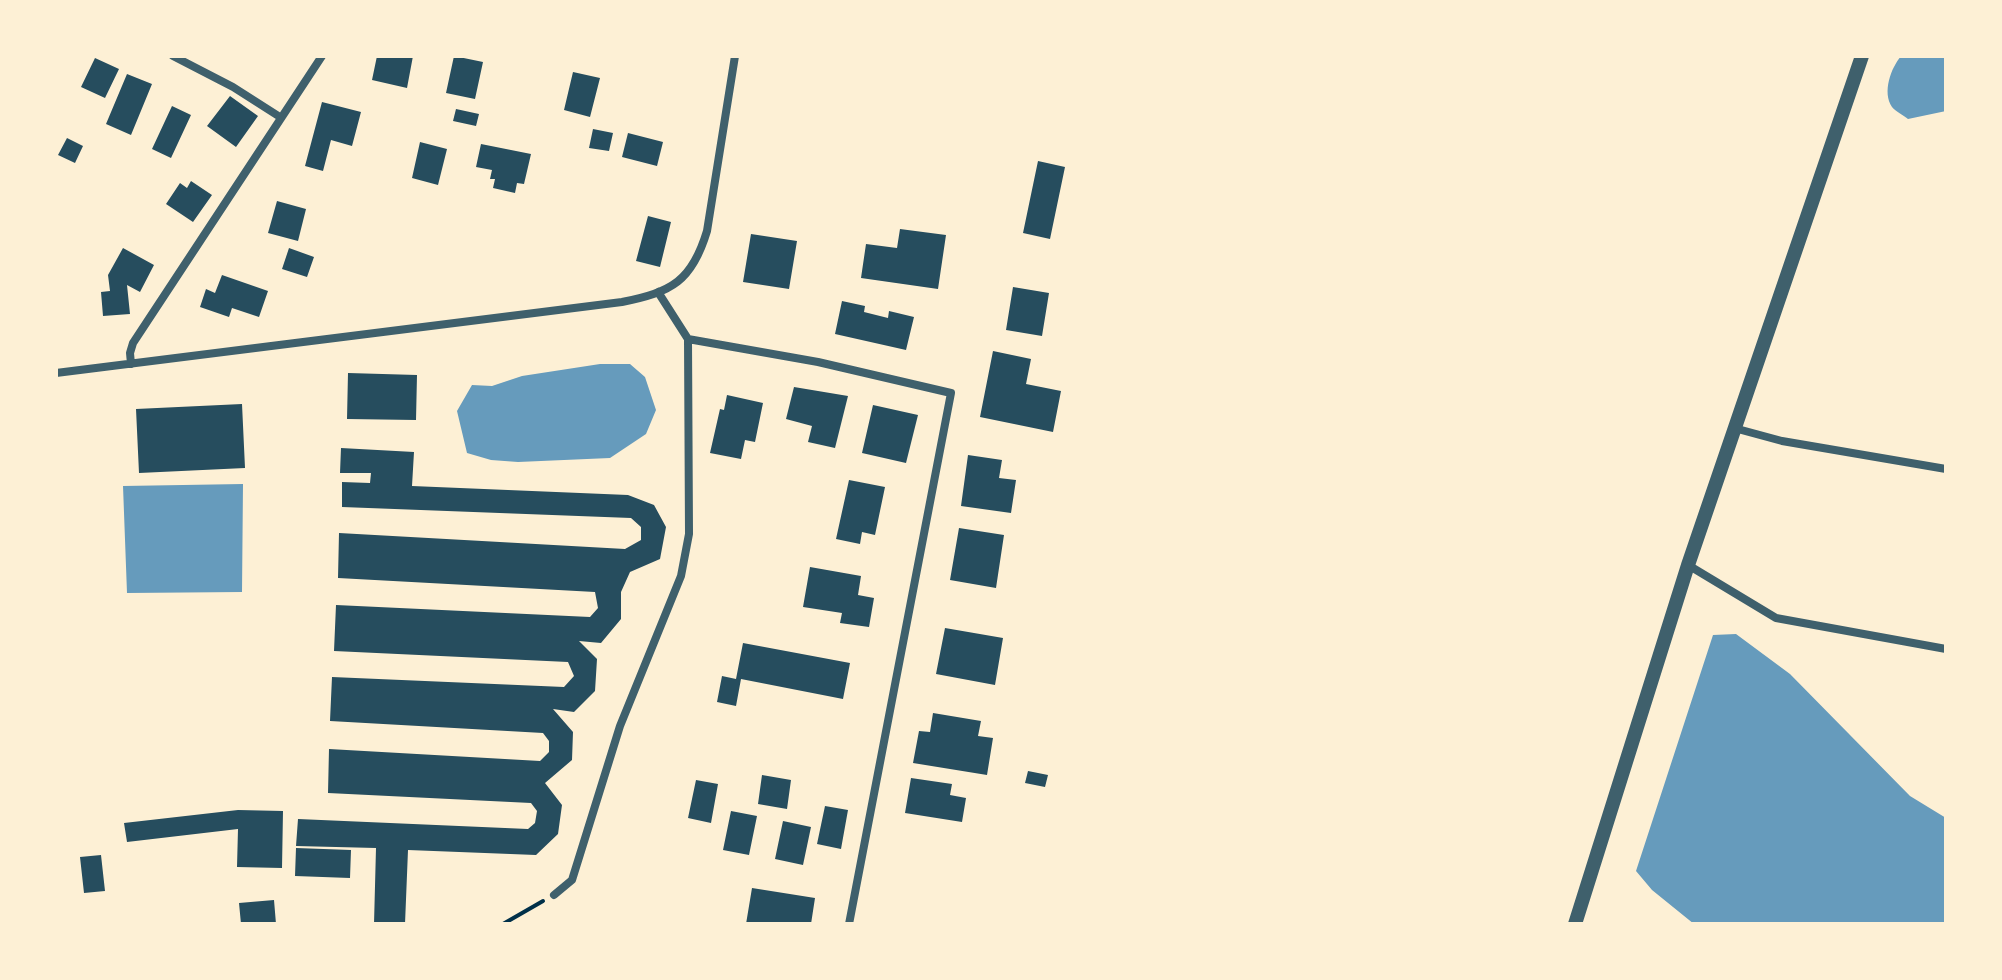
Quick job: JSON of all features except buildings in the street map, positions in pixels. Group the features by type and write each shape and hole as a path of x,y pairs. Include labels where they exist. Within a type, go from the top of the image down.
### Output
{"street":[{"path":"173,56 233,87 280,117"},
{"path":"131,364 133,343 322,56"},
{"path":"56,373 622,302 674,285 688,273 700,255 707,231 735,56"},
{"path":"1575,924 1688,565 1862,56"},
{"path":"554,895 572,880 620,726 681,576 689,534 688,339 658,292"},
{"path":"688,339 818,362 951,393 849,924"},
{"path":"1734,428 1782,441 1946,469"},
{"path":"1688,565 1776,618 1946,649"}],"path":[{"path":"503,924 554,895"}],"water":[{"path":"1901,56 1946,56 1946,111 1908,119 1892,107 1888,94 1889,80"},
{"path":"600,364 630,364 645,377 656,410 646,434 610,458 518,462 491,460 467,453 457,411 472,385 492,386 522,376"},
{"path":"243,484 242,592 127,593 123,486"},
{"path":"1736,634 1790,674 1910,796 1946,818 1946,924 1694,924 1652,890 1636,871 1713,635"}]}
